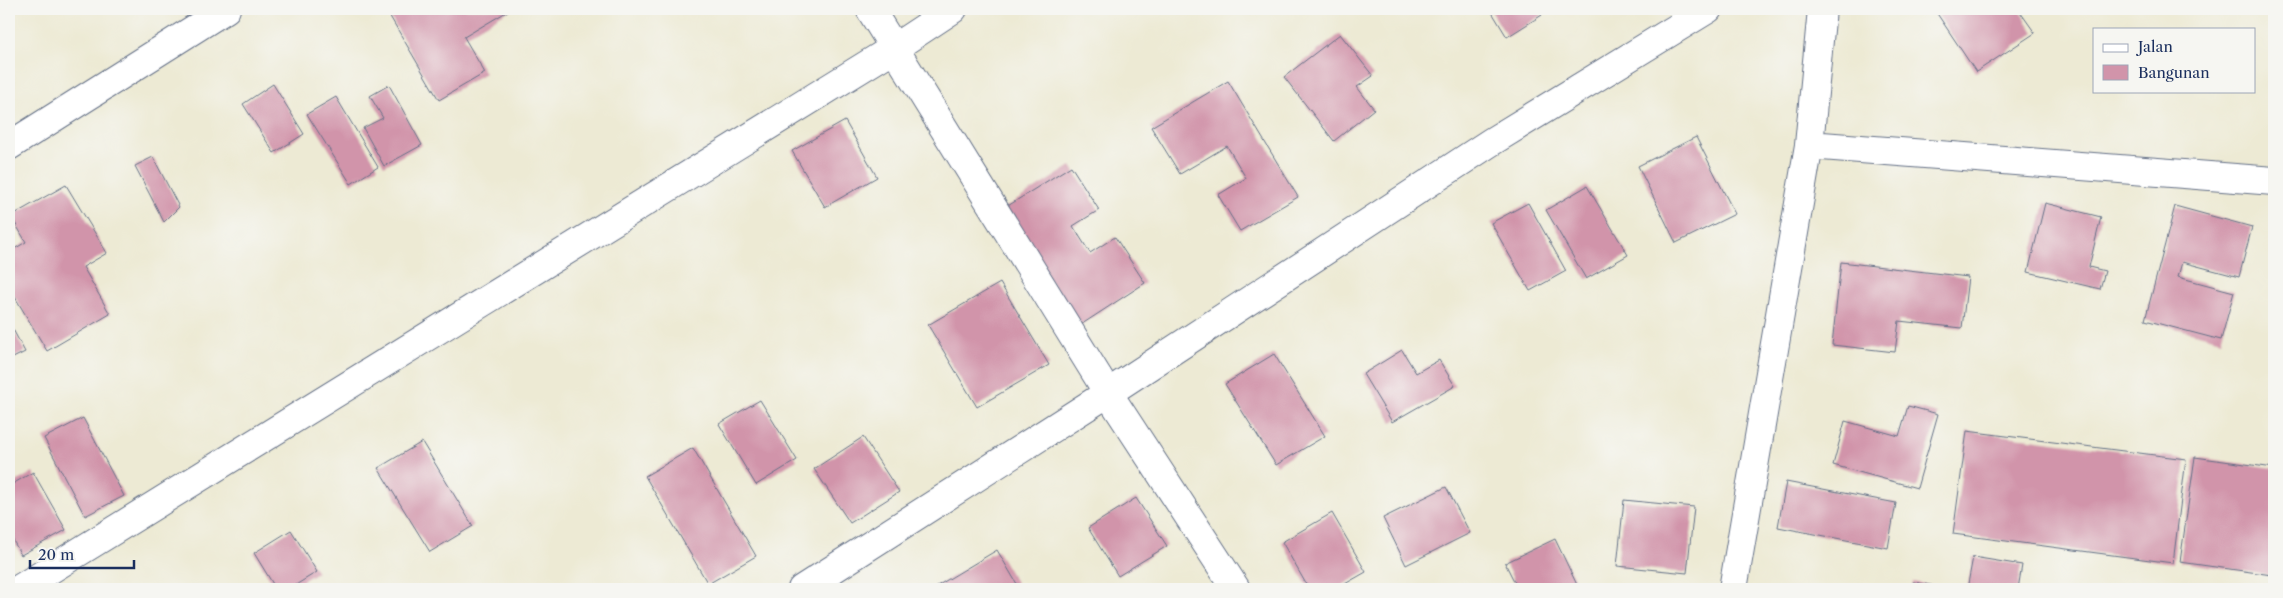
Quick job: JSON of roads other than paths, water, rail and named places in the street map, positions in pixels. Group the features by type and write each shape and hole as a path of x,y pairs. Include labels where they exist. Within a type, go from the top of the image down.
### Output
{"street":[{"path":"9,146 226,9"},
{"path":"870,9 1108,393 1236,589"},
{"path":"19,589 894,48 953,9"},
{"path":"802,589 1108,393 1491,142 1708,9"},
{"path":"1733,589 1809,145 1822,9"},
{"path":"1809,145 2274,181"}]}
